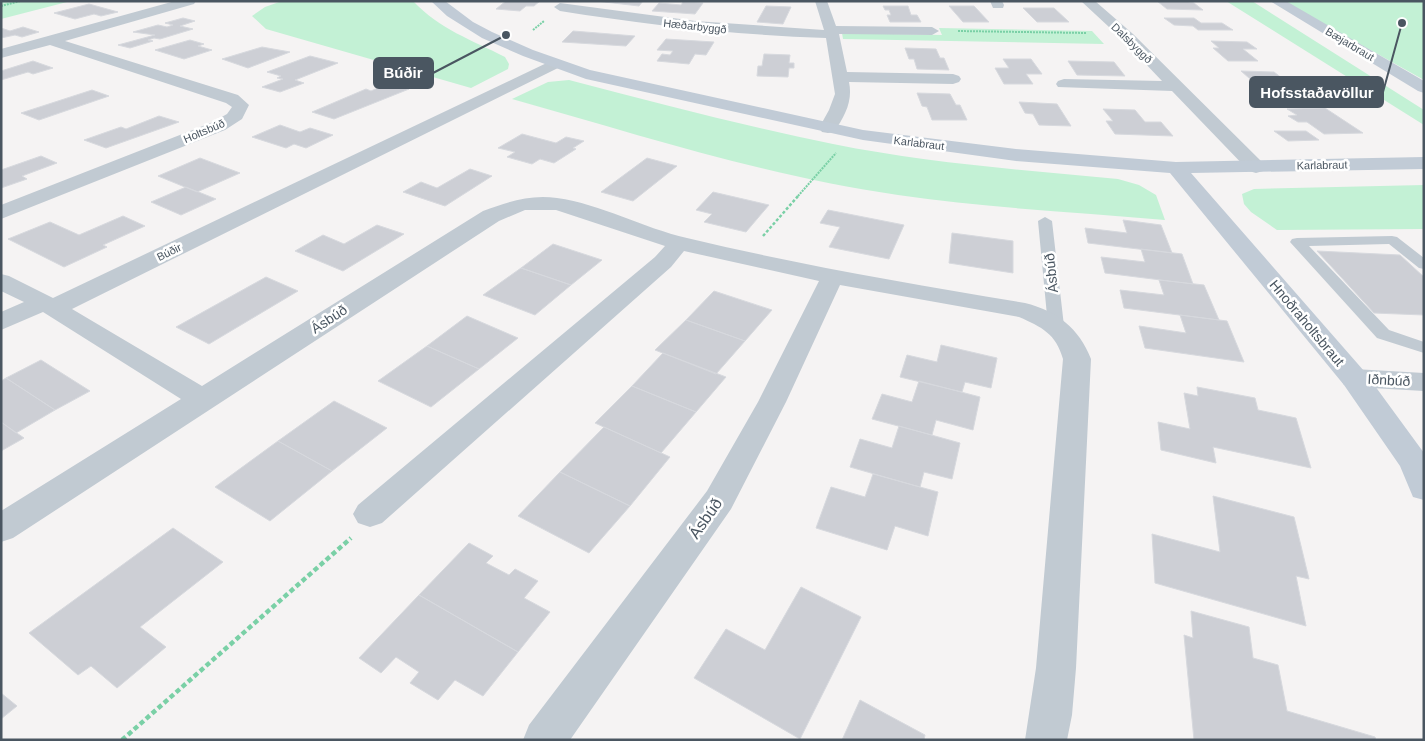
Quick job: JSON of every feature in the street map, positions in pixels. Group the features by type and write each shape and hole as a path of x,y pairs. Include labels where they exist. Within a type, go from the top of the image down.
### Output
{"street":[{"path":"1,54 190,1"},
{"name":"Karlabraut","path":"437,1 457,17 486,33 555,64 586,74 828,128 897,141 1007,154 1176,168 1424,163"},
{"path":"822,1 832,32 843,94 838,110 828,128"},
{"name":"Dalsbyggð","path":"1086,1 1124,33 1256,167"},
{"name":"Bæjarbraut","path":"1276,1 1424,88"},
{"name":"Hæðarbyggð","path":"560,7 692,26 750,31 932,31"},
{"name":"Holtsbúð","path":"1,212 219,126 235,117 240,111 241,105 232,99 73,49 51,40"},
{"name":"Búðir","path":"48,306 555,64"},
{"path":"840,77 953,79"},
{"name":"Dalsbyggð","path":"1064,84 1176,86"},
{"name":"Hnoðraholtsbraut","path":"1176,168 1354,378 1414,463 1424,488"},
{"name":"Ásbúð","path":"1,528 491,216 522,204 556,204 679,243 744,258 833,278 1026,311 1056,326 1073,343 1078,358 1056,668 1051,715 1046,740"},
{"path":"370,514 663,262 679,243"},
{"name":"Ásbúð","path":"544,740 719,500 772,402 817,306 833,278"},
{"path":"1,281 48,306 203,400"},
{"path":"1,322 48,306"},
{"name":"Iðnbúð","path":"1354,378 1424,382"}],"lane":[{"name":"Ásbúð","path":"1045,221 1056,326"},
{"path":"1424,265 1392,240 1296,242 1383,334 1424,348"}],"path":[{"path":"1,6 20,1"},
{"path":"932,31 1124,33"},
{"path":"744,258 839,149"},
{"path":"122,740 348,542 370,514"}],"green space":[{"path":"1,1 71,1 1,19"},
{"path":"282,1 413,1 445,27 505,57 509,64 508,69 471,88 266,29 252,16 265,7"},
{"path":"1226,1 1252,1 1424,110 1424,125"},
{"path":"1283,1 1424,1 1424,80"},
{"path":"939,28 1092,31 1104,44 843,39 842,33 942,35"},
{"path":"569,80 734,122 868,151 975,165 1118,179 1139,185 1156,195 1165,220 964,203 849,187 752,166 512,99 548,82"},
{"path":"1424,185 1424,229 1277,230 1251,212 1244,204 1242,194 1254,189"}],"building":[{"path":"506,1 540,1 534,6 526,6 520,11 496,9"},
{"path":"596,1 643,1 639,6"},
{"path":"1157,1 1185,1 1194,3 1203,10 1167,9"},
{"path":"683,2 703,3 695,14 652,11 659,3 681,5"},
{"path":"89,4 118,12 101,16 94,14 75,19 54,13"},
{"path":"766,6 791,7 783,24 757,22"},
{"path":"883,6 908,6 911,15 917,15 921,22 890,22 887,15 891,15 889,10 885,10"},
{"path":"949,6 974,6 989,22 963,22"},
{"path":"1023,8 1054,8 1069,22 1037,22"},
{"path":"183,18 195,21 180,26 193,29 160,39 154,38 148,40 153,41 130,48 118,45 155,35 133,32 158,25 167,27 173,25 165,23"},
{"path":"1164,18 1194,18 1201,23 1222,23 1233,30 1198,30 1193,26 1174,25"},
{"path":"23,27 39,32 22,37 15,35 1,38 1,28 10,31"},
{"path":"573,31 635,36 626,46 562,42"},
{"path":"666,39 714,42 706,55 695,54 689,64 657,61 662,54 670,55 673,51 657,50"},
{"path":"190,40 204,44 198,46 212,50 184,59 155,50"},
{"path":"1211,41 1247,42 1257,49 1243,49 1258,61 1228,61 1213,48 1219,48"},
{"path":"262,47 290,52 248,68 222,59"},
{"path":"905,48 936,49 940,58 944,58 949,70 917,69 914,59 909,59"},
{"path":"764,54 790,55 789,63 794,63 794,68 789,68 788,77 757,76 758,66 762,66"},
{"path":"310,56 338,63 295,80 304,83 280,92 262,87 283,79 277,78 281,76 267,72"},
{"path":"1003,59 1031,59 1042,74 1026,74 1033,84 1004,84 995,68 1009,68"},
{"path":"33,61 53,68 33,74 28,72 1,80 1,71"},
{"path":"1068,61 1114,62 1125,76 1077,75"},
{"path":"1241,71 1274,72 1287,82 1301,83 1316,94 1266,93"},
{"path":"389,83 409,89 334,119 312,112 366,89 371,91"},
{"path":"92,90 109,96 39,120 21,113"},
{"path":"917,93 950,94 956,105 960,105 967,120 932,120 927,107 922,106"},
{"path":"1019,102 1057,104 1071,126 1039,125 1033,114 1025,113"},
{"path":"1325,108 1363,133 1324,134 1307,122 1298,122 1288,116 1297,115 1287,109"},
{"path":"1103,109 1135,110 1145,122 1161,122 1173,136 1115,134 1106,121 1113,121"},
{"path":"159,116 179,122 106,148 84,140 121,127 126,129"},
{"path":"280,125 300,132 310,128 333,135 306,148 294,144 286,148 252,137"},
{"path":"1274,131 1306,131 1319,140 1288,141"},
{"path":"522,134 556,143 566,137 584,141 573,148 576,149 554,163 540,159 532,164 507,157 515,152 498,148"},
{"path":"41,156 57,163 22,176 27,179 1,188 1,170"},
{"path":"200,158 240,173 197,192 158,176"},
{"path":"647,158 677,166 633,201 601,192"},
{"path":"470,169 492,176 445,206 403,192 421,182 437,188"},
{"path":"186,187 216,199 181,215 151,202"},
{"path":"713,192 769,205 746,232 704,222 712,214 696,210"},
{"path":"828,210 904,225 889,259 829,247 840,227 820,223"},
{"path":"123,216 145,226 103,245 107,247 64,267 8,239 50,222 79,235"},
{"path":"1123,220 1161,225 1172,253 1088,243 1085,228 1127,233"},
{"path":"377,225 404,234 343,271 295,251 323,235 344,244"},
{"path":"952,233 1013,241 1013,273 949,263"},
{"path":"553,244 602,260 571,285 521,268"},
{"path":"1141,249 1182,254 1193,284 1105,273 1101,257 1145,262"},
{"path":"1317,251 1400,255 1424,277 1424,315 1374,313"},
{"path":"521,268 571,285 535,315 483,295"},
{"path":"266,277 298,291 209,344 176,327"},
{"path":"1159,280 1204,285 1219,320 1124,308 1120,290 1164,295"},
{"path":"714,291 772,310 745,341 686,320"},
{"path":"1180,315 1227,321 1244,362 1145,348 1139,326 1186,333"},
{"path":"467,316 518,338 479,369 427,346"},
{"path":"686,320 745,341 716,374 655,350"},
{"path":"941,345 997,358 991,388 965,382 962,392 900,377 907,355 937,362"},
{"path":"427,346 479,369 431,407 378,381"},
{"path":"663,353 726,377 696,412 632,386"},
{"path":"41,360 90,391 55,410 6,378"},
{"path":"6,378 55,410 16,433 1,422 1,381"},
{"path":"919,381 980,397 973,430 936,420 932,435 872,419 882,394 912,402"},
{"path":"632,386 696,412 661,453 595,423"},
{"path":"1197,387 1255,398 1258,410 1296,418 1311,468 1213,447 1216,463 1161,450 1158,422 1190,429 1184,393 1198,396"},
{"path":"334,401 387,428 332,471 278,441"},
{"path":"1,422 24,438 1,451"},
{"path":"899,426 960,443 952,479 924,472 920,487 850,467 860,439 892,448"},
{"path":"604,427 670,457 630,506 560,472"},
{"path":"278,441 332,471 270,521 215,487"},
{"path":"560,472 630,506 589,553 518,516"},
{"path":"873,474 938,492 928,536 895,526 887,550 816,528 831,487 865,497"},
{"path":"1213,496 1294,517 1309,579 1296,576 1306,626 1155,583 1152,534 1220,552"},
{"path":"173,528 223,562 140,627 166,647 117,688 91,666 78,675 29,633"},
{"path":"469,543 493,556 486,563 509,575 515,569 538,581 524,598 550,612 518,652 419,595"},
{"path":"801,587 861,617 800,739 694,678 726,629 765,650"},
{"path":"419,595 518,652 483,696 455,680 438,700 410,683 419,672 396,657 381,673 359,658"},
{"path":"1191,611 1249,627 1253,658 1278,665 1287,711 1375,737 1376,740 1194,740 1184,635 1193,638"},
{"path":"1,693 17,706 1,719"},
{"path":"860,700 925,735 924,740 842,740"}],"place":[{"name":"Hofsstaðavöllur","path":"1402,23"},
{"name":"Búðir","path":"506,35"}]}
